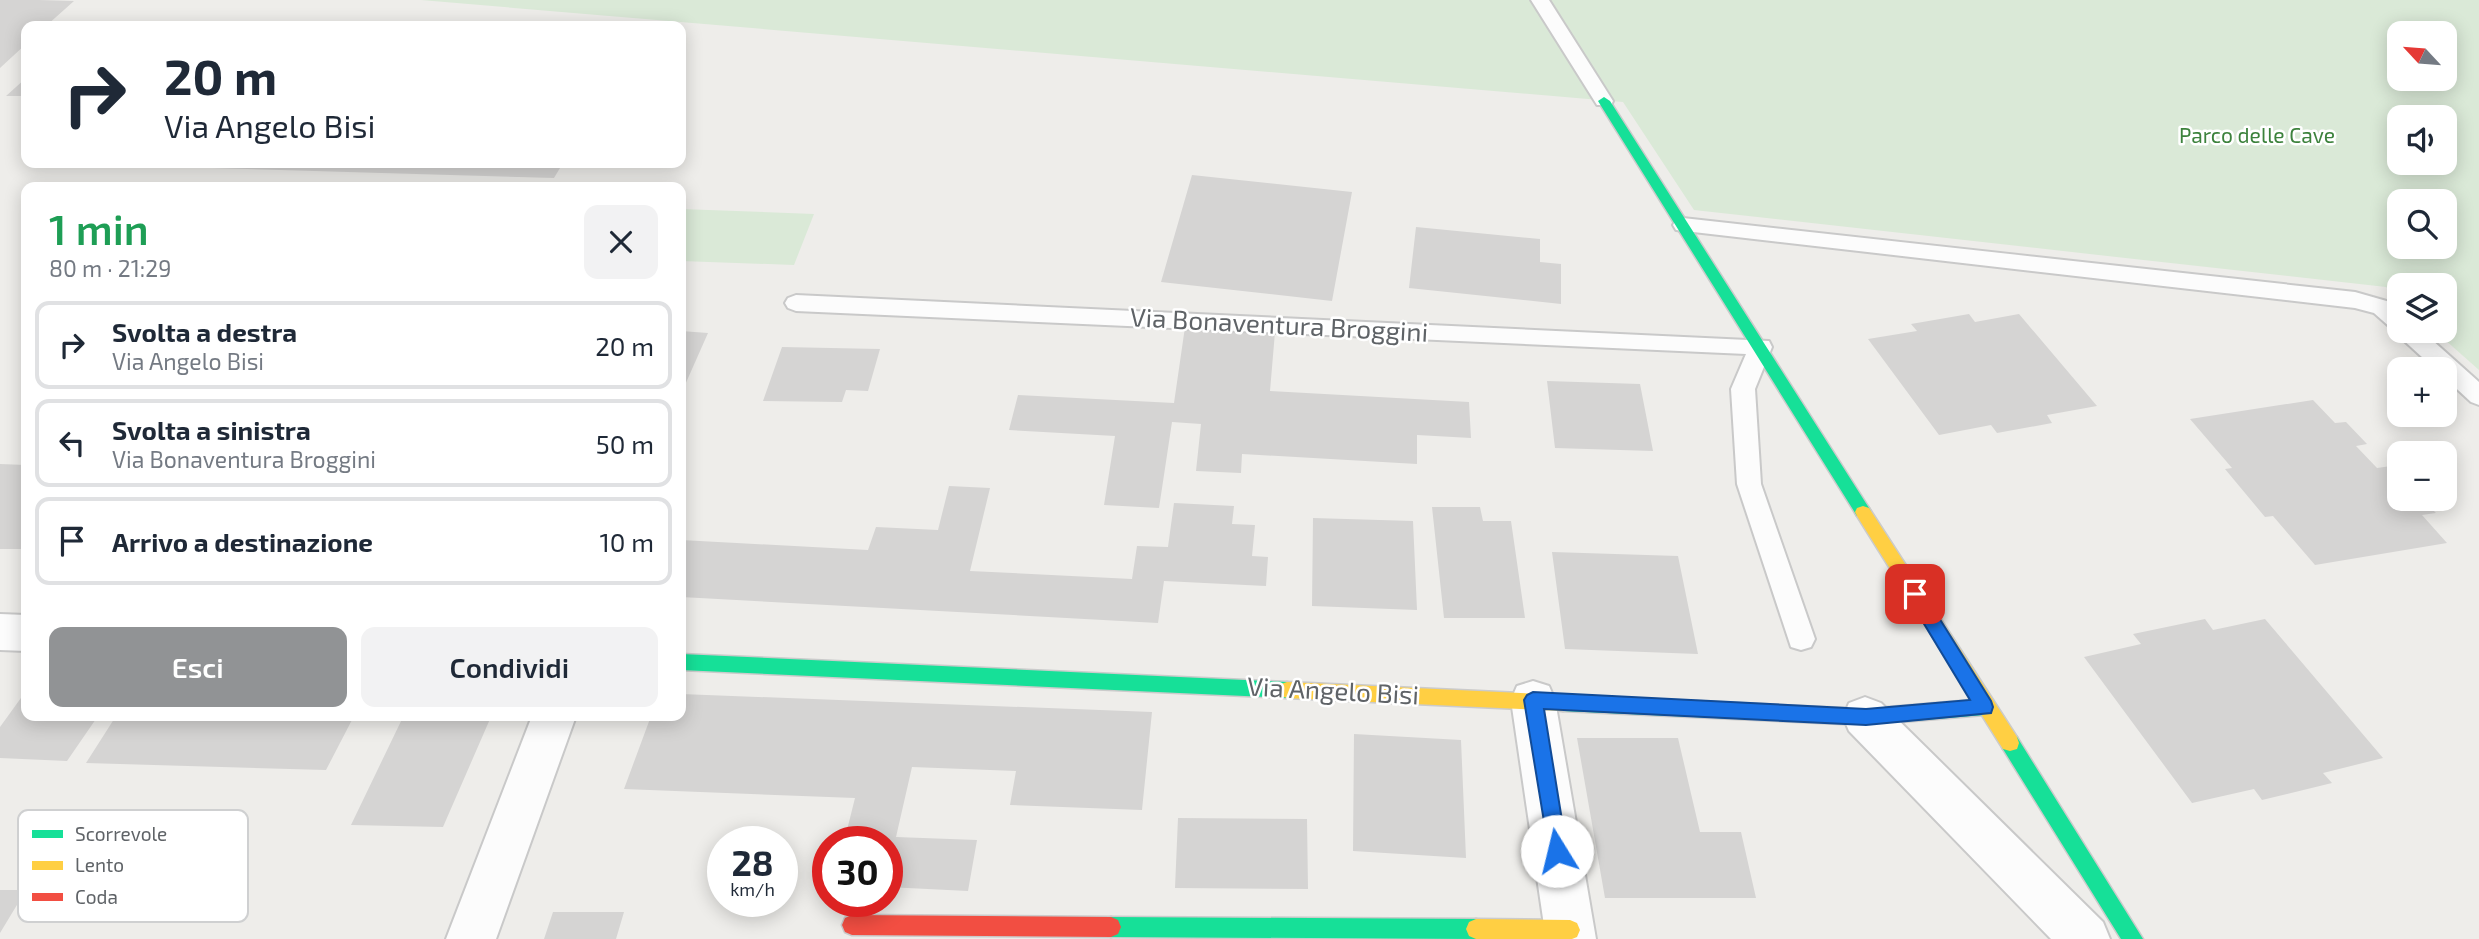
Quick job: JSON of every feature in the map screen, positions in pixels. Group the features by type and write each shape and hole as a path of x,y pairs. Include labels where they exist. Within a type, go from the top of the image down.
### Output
{"street":[{"path":"1604,101 1761,347 1984,707 2133,939"},
{"name":"Via Angelo Bisi","path":"686,662 1866,717 1984,707"},
{"path":"852,925 1570,934 1533,700"},
{"path":"1866,717 2085,939"},
{"path":"471,939 552,721"}],"lane":[{"path":"1540,0 1604,101"},
{"path":"1683,225 2355,300 2382,307 2387,312"},
{"name":"Via Bonaventura Broggini","path":"796,303 1761,347"},
{"path":"2421,343 2479,396"},
{"path":"1761,347 1743,389 1749,484 1801,639"}],"green space":[{"name":"Parco delle Cave","path":"421,0 2479,0 2479,370 2449,343 2457,343 2457,273 2387,273 2386,287 1694,210 1623,102"},
{"path":"686,209 814,214 794,265 686,261"}],"building":[{"path":"0,0 74,1 52,21 21,21 21,49 0,68"},
{"path":"21,82 21,96 6,96"},
{"path":"211,168 560,168 554,178"},
{"path":"1192,175 1352,192 1332,301 1161,282"},
{"path":"1416,227 1540,239 1540,262 1561,264 1561,304 1409,288"},
{"path":"1969,314 1975,322 2019,314 2097,406 2047,415 2052,423 1997,433 1991,425 1939,435 1868,339 1917,331 1911,324"},
{"path":"1185,327 1275,332 1270,391 1469,402 1471,438 1417,435 1417,464 1242,454 1241,473 1196,471 1201,424 1172,422 1159,508 1104,505 1115,436 1009,430 1018,395 1174,403"},
{"path":"686,331 708,333 686,383"},
{"path":"782,347 880,349 868,391 846,390 842,402 763,401"},
{"path":"1547,381 1640,384 1653,451 1555,448"},
{"path":"2313,400 2335,423 2346,422 2367,444 2356,446 2377,468 2387,467 2387,511 2434,511 2436,513 2422,515 2447,543 2315,565 2273,516 2265,517 2225,469 2232,468 2190,419"},
{"path":"0,464 21,465 21,549 0,549"},
{"path":"949,486 990,488 970,571 1132,579 1137,546 1168,547 1174,503 1234,506 1232,524 1255,525 1252,556 1268,557 1266,586 1164,581 1158,623 686,597 686,540 868,550 876,527 938,530"},
{"path":"1432,507 1480,507 1483,521 1511,521 1525,618 1444,618"},
{"path":"1313,518 1413,521 1417,610 1312,606"},
{"path":"1552,552 1678,556 1698,654 1565,649"},
{"path":"2205,619 2213,630 2265,619 2383,758 2323,773 2332,783 2262,800 2254,789 2192,803 2084,657 2141,644 2133,634"},
{"path":"686,694 1152,712 1142,810 1010,805 1016,771 912,767 899,826 848,826 855,798 624,789 649,721 686,721"},
{"path":"21,698 21,721 95,721 67,761 0,758 0,727"},
{"path":"113,721 351,721 326,770 86,763"},
{"path":"401,721 489,721 443,827 351,825"},
{"path":"1354,734 1461,740 1466,858 1353,851"},
{"path":"1577,738 1678,738 1700,832 1741,832 1756,898 1605,898"},
{"path":"1178,818 1307,819 1308,889 1175,888"},
{"path":"903,837 977,840 968,891 903,888"},
{"path":"0,890 18,890 18,903 0,933"},
{"path":"553,912 624,912 616,939 544,939"}],"traffic: fast":[{"path":"1604,101 1863,512"},
{"path":"686,662 1287,690"},
{"path":"1563,703 1865,717 1984,707"},
{"path":"2010,743 2133,939"},
{"path":"1111,927 1476,929"}],"traffic: slow":[{"path":"1863,512 2010,743"},
{"path":"1287,690 1563,703"},
{"path":"1476,929 1570,930"}],"traffic: jam":[{"path":"852,925 1111,927"}],"route":[{"path":"1557,851 1533,700 1866,717 1984,707 1915,594"}]}
